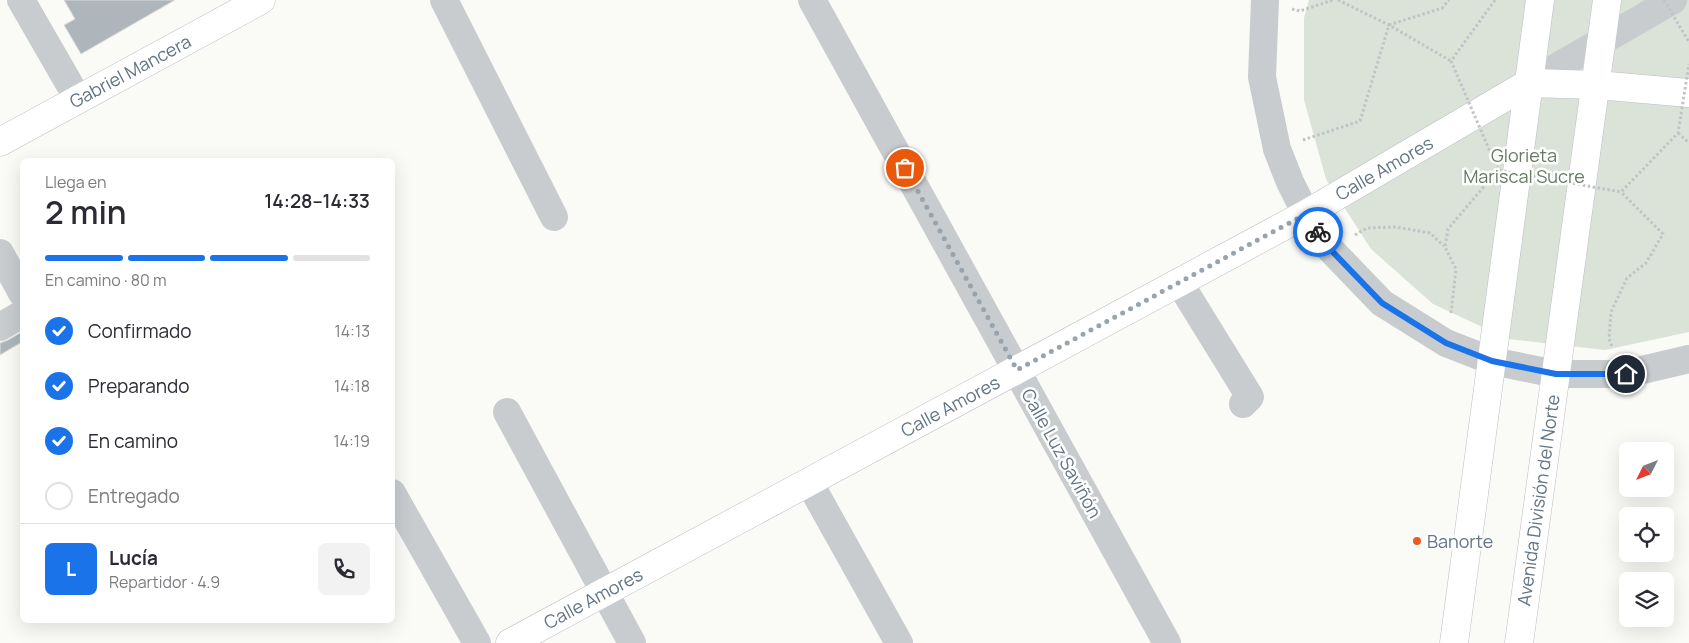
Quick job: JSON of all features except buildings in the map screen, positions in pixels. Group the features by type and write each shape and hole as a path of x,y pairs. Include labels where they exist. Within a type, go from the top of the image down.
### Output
{"main road":[{"name":"Gabriel Mancera","path":"0,142 261,0"},
{"path":"1454,643 1540,0"},
{"name":"Avenida División del Norte","path":"1519,643 1607,0"},
{"name":"Calle Amores","path":"510,643 1306,214 1529,83"},
{"path":"1529,83 1596,85 1689,93"}],"street":[{"path":"21,0 78,99"},
{"path":"444,0 554,217"},
{"name":"Calle Luz Saviñón","path":"812,0 1167,643"},
{"name":"Calle Amores","path":"1529,83 1673,0"},
{"path":"1264,2 1262,77 1277,149 1290,182 1306,214 1330,249 1382,303 1446,343 1492,361 1556,374 1626,374 1689,359"},
{"path":"1179,282 1250,396 1243,404"},
{"path":"0,327 20,315"},
{"path":"507,412 632,643"},
{"path":"809,482 899,643"},
{"path":"395,498 477,643"}],"path":[{"path":"1264,2 1300,11 1333,0"},
{"path":"1338,0 1389,25 1451,61 1498,170 1621,192 1663,234 1646,262 1627,278 1611,312 1609,339 1626,374"},
{"path":"1389,25 1442,8 1448,0"},
{"path":"1451,61 1495,0"},
{"path":"1664,0 1689,42"},
{"path":"1277,149 1360,120 1389,25"},
{"path":"1621,192 1678,133 1689,64"},
{"path":"1678,133 1689,143"},
{"path":"1445,247 1448,229 1492,178"},
{"path":"1330,249 1367,228 1396,227 1430,233 1445,247 1456,269 1446,343"}],"green space":[{"name":"Glorieta Mariscal Sucre","path":"1309,0 1689,0 1689,332 1605,350 1508,339 1433,304 1371,249 1326,179 1304,100 1304,18"}],"way so far":[{"path":"905,168 1017,370 1306,214 1318,232"}],"place":[{"name":"Banorte","path":"1417,541"}],"route":[{"path":"1318,232 1330,249 1382,303 1446,343 1492,361 1556,374 1626,374"}]}
